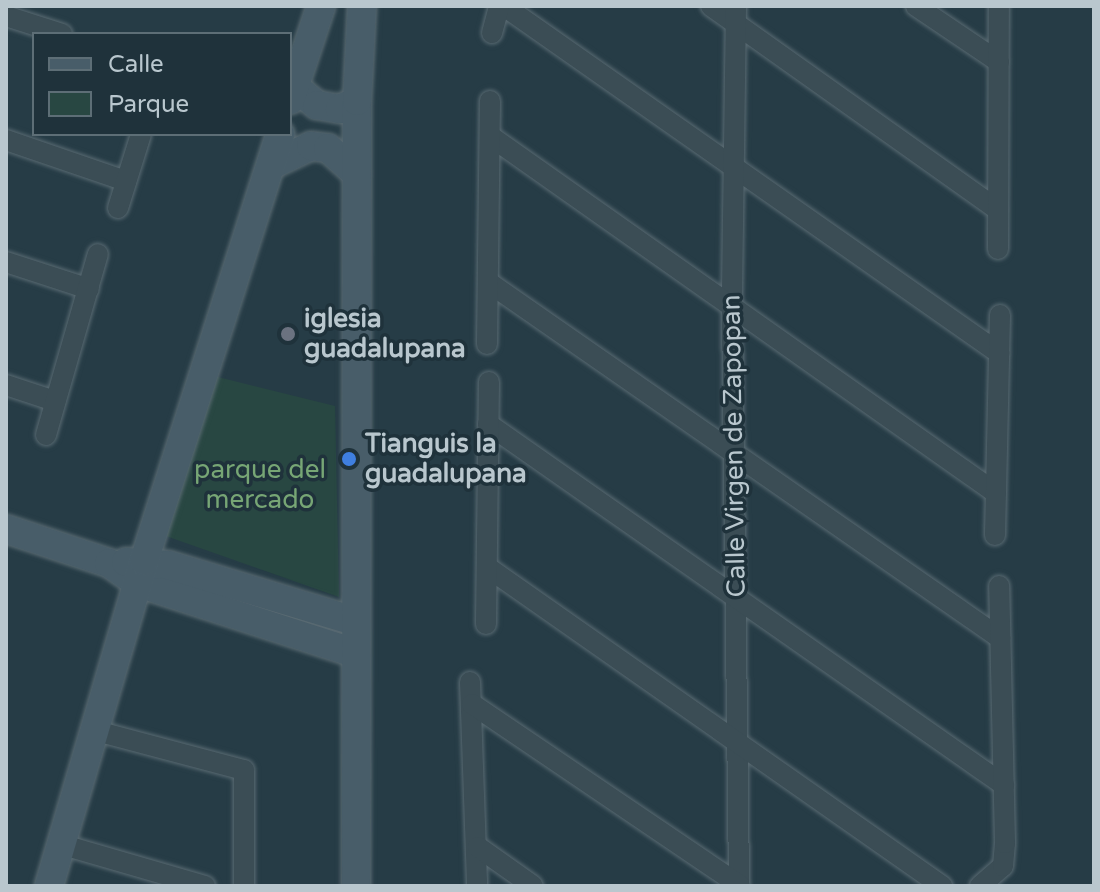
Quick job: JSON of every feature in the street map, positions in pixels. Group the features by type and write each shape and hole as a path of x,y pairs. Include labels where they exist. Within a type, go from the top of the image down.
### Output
{"street":[{"path":"321,6 292,93 317,105 340,109 357,101"},
{"path":"356,886 357,101 362,6"},
{"path":"492,33 501,6 999,353"},
{"path":"711,6 736,15 998,210"},
{"path":"916,6 999,62"},
{"path":"998,249 999,6"},
{"name":"Calle Virgen de Zapopan","path":"736,15 732,309 739,886"},
{"path":"6,16 56,32"},
{"path":"487,344 490,101"},
{"path":"118,208 140,136"},
{"path":"49,886 141,572 279,136"},
{"path":"490,136 996,493"},
{"path":"6,140 126,181"},
{"path":"271,165 311,146 328,148 357,174"},
{"path":"46,435 98,254"},
{"path":"6,262 89,289"},
{"path":"488,282 1000,638"},
{"path":"995,535 1000,315"},
{"path":"486,624 489,382"},
{"path":"6,385 55,401"},
{"path":"488,424 1004,785"},
{"path":"6,529 141,572 355,621"},
{"path":"487,567 942,886"},
{"path":"141,572 355,653"},
{"path":"980,886 1003,866 999,586"},
{"path":"470,682 477,886"},
{"path":"472,704 739,886"},
{"path":"96,731 244,770 244,886"},
{"path":"63,845 205,886"},
{"path":"478,847 533,886"}],"green space":[{"name":"parque del mercado","path":"214,376 335,406 339,597 163,535"}],"place":[{"name":"iglesia guadalupana","path":"288,334"},
{"name":"Tianguis la guadalupana","path":"349,459"}]}
